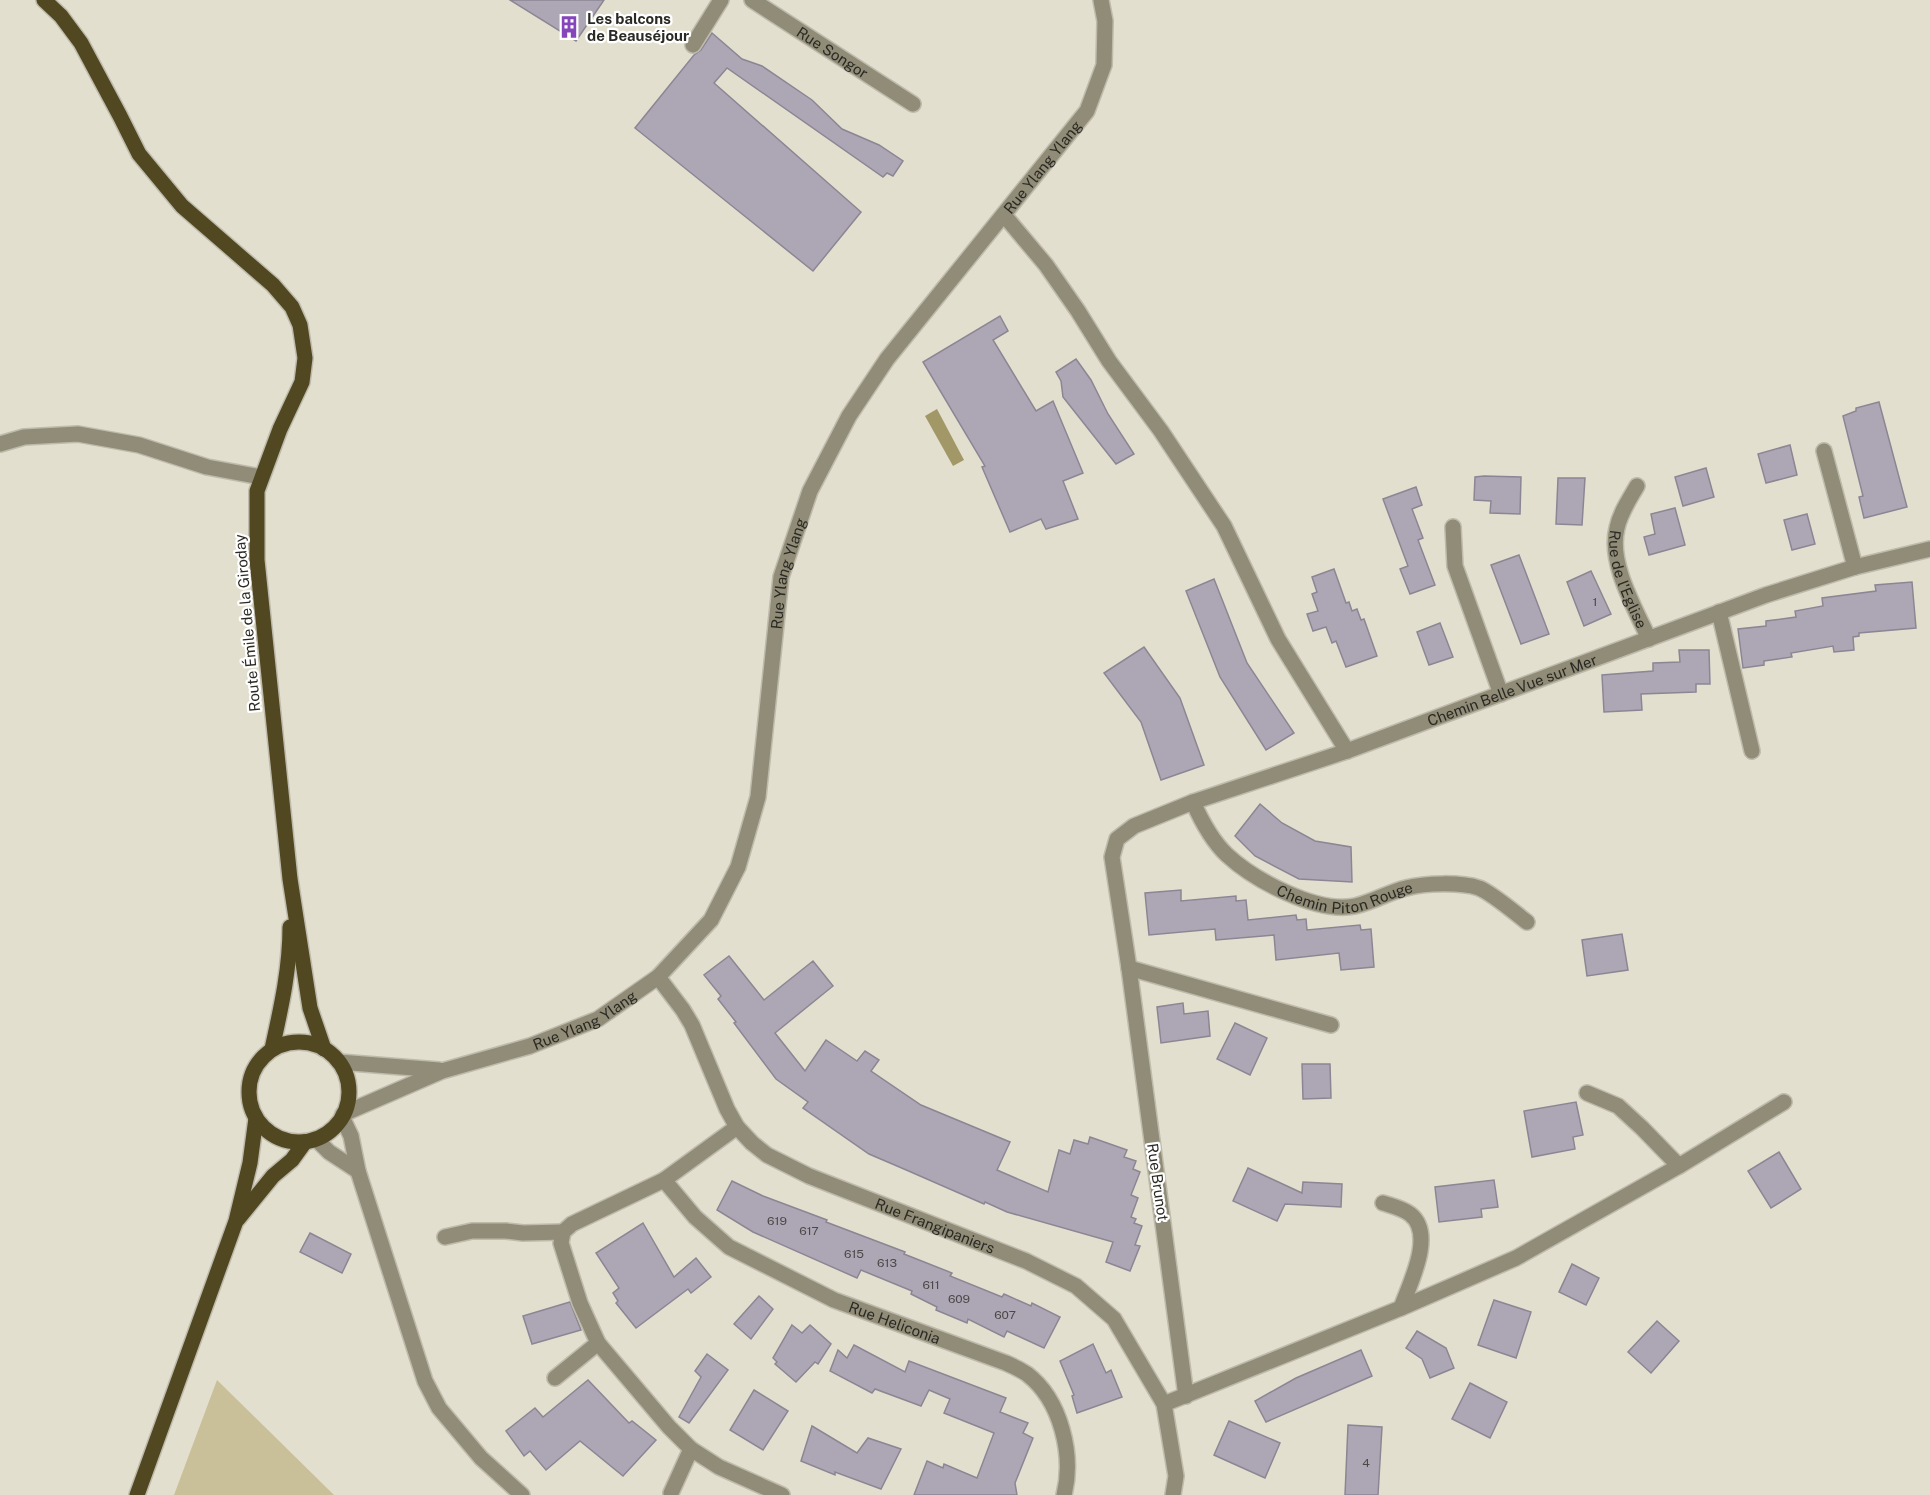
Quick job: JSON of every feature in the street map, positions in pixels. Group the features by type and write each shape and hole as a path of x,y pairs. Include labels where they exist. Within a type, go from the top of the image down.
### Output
{"main road":[{"name":"Route Émile de la Giroday","path":"44,0 61,16 81,43 139,154 160,181 182,206 273,285 292,307 300,326 305,358 302,382 261,477 256,503 257,560 290,879"},
{"path":"290,879 310,1008 324,1048"},
{"path":"272,1049 290,957 290,879"},
{"path":"298,1041 324,1048 339,1062 346,1074 348,1101 343,1116 326,1134 311,1140 291,1142 265,1130 250,1104 248,1088 252,1073 260,1059 284,1043 298,1041"},
{"path":"137,1495 236,1221 250,1163 256,1118"},
{"path":"236,1221 273,1176 311,1140"}],"street":[{"path":"693,45 721,0"},
{"name":"Rue Songor","path":"752,0 913,104"},
{"name":"Rue Ylang Ylang","path":"442,1071 530,1046 598,1019 658,977 711,920 738,867 758,797 781,577 810,491 849,416 887,358 1087,111 1104,65 1105,21 1101,0"},
{"path":"1004,215 1046,265 1109,361 1161,431 1218,517 1248,572 1278,639 1347,751"},
{"path":"0,444 24,437 78,434 139,445 207,467 261,477"},
{"path":"1824,451 1855,567"},
{"name":"Rue de l'Eglise","path":"1637,486 1624,508 1614,546 1618,566 1649,639"},
{"path":"1454,527 1455,566 1501,694"},
{"name":"Chemin Belle Vue sur Mer","path":"1112,857 1118,839 1134,826 1192,802 1347,751 1719,612 1855,567 1930,549"},
{"path":"1719,612 1752,751"},
{"name":"Chemin Piton Rouge","path":"1192,802 1226,854 1262,881 1306,900 1330,906 1354,906 1407,887 1459,884 1480,888 1527,922"},
{"name":"Rue Brunot","path":"1112,857 1186,1396"},
{"path":"1129,968 1331,1025"},
{"name":"Rue Frangipaniers","path":"658,977 678,1002 692,1025 727,1109 737,1126 767,1155 809,1176 1026,1261 1076,1286 1114,1319 1164,1404 1176,1476 1173,1495"},
{"path":"339,1062 442,1071"},
{"path":"442,1071 343,1116 351,1136 358,1171 425,1381 440,1408 481,1458 522,1495"},
{"path":"1587,1093 1618,1106 1679,1167"},
{"path":"1164,1404 1401,1308 1516,1258 1679,1167 1784,1102"},
{"path":"737,1126 664,1180 572,1224 563,1232 561,1243 580,1303 598,1344 669,1427 691,1449 719,1467 782,1495"},
{"path":"311,1140 358,1171"},
{"name":"Rue Heliconia","path":"664,1180 695,1217 729,1247 834,1300 1006,1363 1027,1374 1045,1394 1058,1417 1067,1452 1067,1482 1064,1495"},
{"path":"1383,1203 1411,1214 1417,1222 1420,1234 1420,1255 1401,1308"},
{"path":"446,1237 472,1231 563,1232"},
{"path":"555,1378 598,1344"},
{"path":"671,1493 691,1449"}],"shaded area":[{"path":"937,409 964,460 953,466 925,416"},
{"path":"217,1380 334,1495 174,1495"}],"building":[{"name":"Les balcons de Beauséjour","path":"510,0 604,0 576,41"},
{"path":"712,33 742,59 762,66 812,100 842,129 879,145 903,161 893,176 887,173 883,177 727,68 714,83 861,212 813,271 635,128 694,55 701,50"},
{"path":"1000,316 1008,331 993,340 1036,411 1053,401 1083,473 1063,481 1078,519 1046,529 1041,519 1010,532 982,467 985,466 923,362"},
{"path":"1076,359 1091,380 1108,414 1134,454 1116,464 1063,397 1061,381 1056,372"},
{"path":"1879,402 1907,507 1864,518 1859,497 1863,496 1843,416 1856,411 1856,408"},
{"path":"1790,445 1797,475 1766,483 1758,454"},
{"path":"1706,468 1714,497 1683,506 1675,477"},
{"path":"1475,477 1521,477 1520,514 1490,513 1491,501 1474,500"},
{"path":"1558,478 1585,478 1582,525 1556,524"},
{"path":"1416,487 1422,505 1412,509 1423,538 1418,540 1435,585 1410,594 1400,569 1408,566 1383,499"},
{"path":"1675,508 1685,545 1649,555 1644,537 1655,534 1651,514"},
{"path":"1807,514 1815,544 1792,550 1784,520"},
{"path":"1519,555 1549,634 1521,644 1491,565"},
{"path":"1334,569 1346,603 1349,602 1352,611 1357,609 1361,620 1364,619 1377,656 1346,667 1336,641 1332,643 1326,627 1313,631 1307,614 1318,611 1312,594 1317,592 1312,577"},
{"path":"1591,571 1611,614 1584,626 1567,582"},
{"path":"1214,579 1247,663 1294,733 1266,750 1220,677 1186,591"},
{"path":"1912,582 1916,628 1859,633 1859,636 1853,637 1854,650 1834,652 1833,646 1791,653 1792,657 1764,661 1764,665 1743,668 1738,629 1766,626 1766,621 1796,617 1795,611 1823,606 1822,598 1876,591 1875,585"},
{"path":"1440,623 1453,657 1429,665 1417,632"},
{"path":"1144,647 1180,698 1204,765 1161,780 1141,722 1104,673"},
{"path":"1679,650 1709,650 1710,684 1696,684 1696,692 1641,694 1642,710 1604,712 1602,675 1653,671 1653,663 1680,662"},
{"path":"1260,804 1282,823 1315,841 1351,847 1352,882 1299,879 1255,856 1235,836"},
{"path":"1181,890 1181,901 1236,896 1236,901 1246,900 1248,920 1296,915 1297,920 1306,919 1307,930 1360,925 1361,930 1371,929 1374,967 1341,970 1339,953 1276,960 1274,935 1216,940 1215,929 1149,935 1145,893"},
{"path":"1622,934 1628,970 1587,976 1582,940"},
{"path":"729,956 764,1000 813,961 833,986 775,1033 805,1071 826,1040 857,1061 865,1051 879,1060 871,1071 921,1105 1010,1142 997,1170 1048,1192 1059,1150 1070,1154 1074,1140 1088,1144 1090,1137 1127,1150 1124,1157 1136,1161 1133,1169 1140,1172 1131,1195 1138,1198 1131,1217 1136,1219 1134,1223 1142,1226 1135,1245 1140,1246 1130,1271 1106,1262 1113,1242 1007,1212 985,1202 984,1204 869,1154 803,1108 808,1102 776,1079 734,1023 736,1022 718,999 721,996 704,975"},
{"path":"1183,1003 1184,1014 1208,1011 1210,1036 1161,1043 1157,1007"},
{"path":"1235,1023 1267,1038 1250,1075 1217,1059"},
{"path":"1302,1064 1330,1064 1331,1098 1303,1099"},
{"path":"1576,1102 1583,1135 1573,1137 1575,1149 1532,1157 1524,1111"},
{"path":"1779,1152 1801,1189 1771,1208 1748,1171"},
{"path":"1248,1168 1302,1193 1303,1182 1342,1184 1341,1207 1285,1204 1277,1221 1233,1201"},
{"path":"1494,1180 1498,1207 1481,1209 1482,1217 1439,1222 1435,1187"},
{"path":"732,1181 763,1196 827,1220 826,1222 905,1252 904,1254 952,1273 950,1276 1002,1297 1004,1294 1031,1306 1032,1303 1060,1317 1044,1348 1007,1331 1004,1337 968,1319 967,1323 936,1310 937,1307 911,1294 912,1291 861,1270 857,1278 753,1232 717,1210"},
{"path":"643,1223 674,1277 696,1258 711,1277 691,1293 688,1289 636,1328 616,1303 618,1301 613,1293 619,1288 596,1253"},
{"path":"310,1233 351,1254 342,1273 300,1252"},
{"path":"1572,1264 1599,1278 1586,1305 1559,1292"},
{"path":"759,1296 773,1309 751,1339 734,1324"},
{"path":"1494,1300 1531,1312 1516,1358 1478,1345"},
{"path":"570,1302 581,1330 532,1344 523,1316"},
{"path":"1657,1321 1679,1341 1651,1373 1628,1352"},
{"path":"792,1325 802,1333 810,1325 831,1344 818,1364 815,1362 796,1382 775,1364 777,1362 773,1358"},
{"path":"1417,1331 1446,1348 1454,1368 1430,1378 1422,1359 1406,1348"},
{"path":"1093,1344 1106,1373 1111,1370 1122,1397 1077,1413 1072,1396 1074,1395 1060,1361"},
{"path":"854,1345 905,1372 909,1361 1006,1398 1000,1412 1028,1423 1023,1433 1033,1438 1015,1483 1017,1495 914,1495 927,1461 943,1468 944,1464 977,1478 994,1433 944,1413 950,1399 929,1390 921,1406 875,1389 872,1393 830,1371 838,1350 847,1358"},
{"path":"1361,1350 1372,1376 1266,1422 1255,1401 1296,1378"},
{"path":"707,1354 728,1370 689,1423 679,1417 701,1377 695,1371"},
{"path":"588,1380 629,1423 632,1421 656,1440 623,1476 580,1441 546,1470 530,1451 524,1456 506,1431 535,1408 543,1417"},
{"path":"1470,1383 1507,1402 1490,1438 1452,1419"},
{"path":"754,1390 788,1411 763,1450 730,1430"},
{"path":"1229,1421 1280,1443 1265,1478 1214,1455"},
{"path":"1348,1425 1382,1427 1378,1495 1345,1495"},
{"path":"812,1426 857,1453 868,1438 901,1449 881,1489 835,1472 835,1475 801,1461"}],"place":[{"name":"Les balcons de Beauséjour","path":"569,27"}]}
